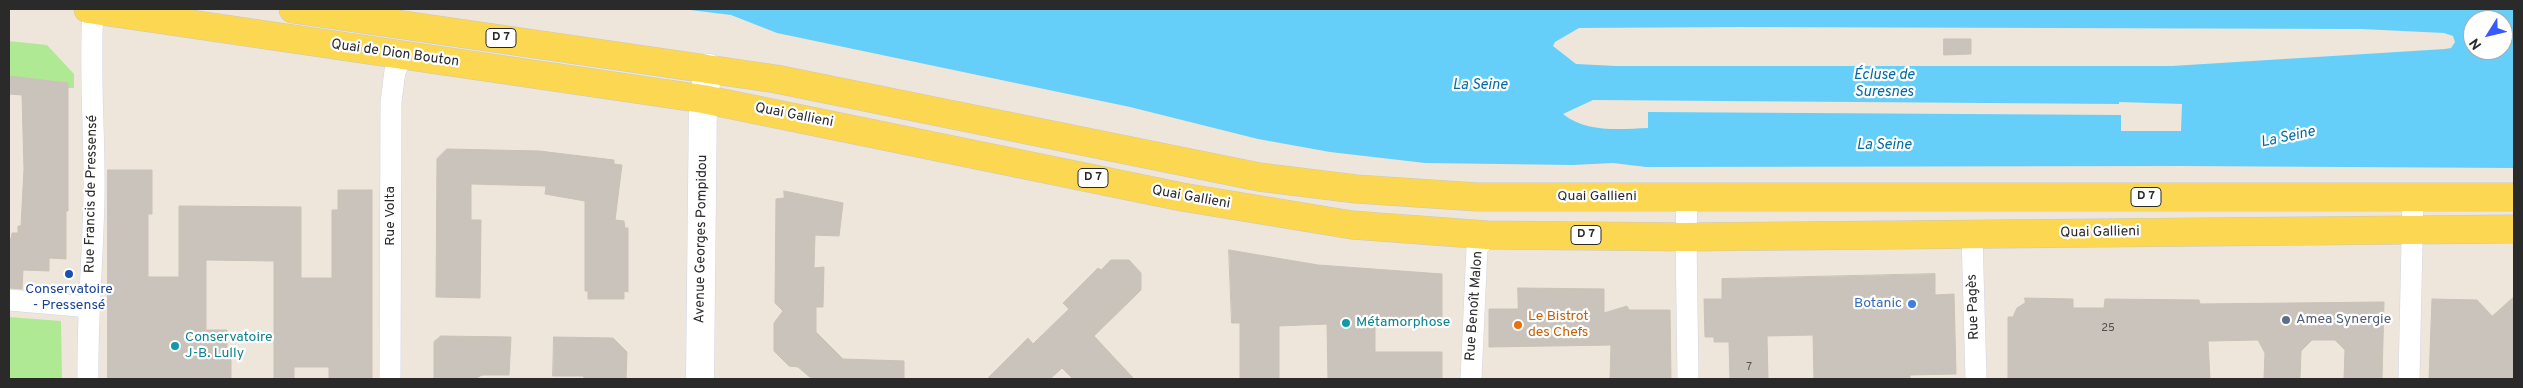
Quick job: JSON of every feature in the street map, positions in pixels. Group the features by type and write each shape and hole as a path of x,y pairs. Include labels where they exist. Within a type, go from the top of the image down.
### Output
{"main road":[{"name":"Quai de Dion Bouton","path":"91,9 703,99"},
{"name":"D 7","path":"293,9 709,68"},
{"name":"Quai Gallieni","path":"709,68 818,87 1259,177 1356,189 1477,197 2514,197"},
{"name":"Quai Gallieni","path":"703,99 1182,197 1352,224 1487,235 1686,237 2514,229"}],"street":[{"name":"Rue Francis de Pressensé","path":"88,379 94,197 94,100 90,56 91,9"},
{"name":"Rue Volta","path":"390,379 391,102 395,71 403,56"},
{"name":"Avenue Georges Pompidou","path":"700,379 703,99 709,68"},
{"path":"2409,379 2413,196"},
{"path":"1688,197 1686,237 1688,379"},
{"name":"Rue Benoît Malon","path":"1471,379 1477,248 1487,235"},
{"name":"Rue Pagès","path":"1972,235 1976,379"},
{"path":"9,300 90,307"}],"green space":[{"path":"9,41 47,45 74,74 74,88 68,88 68,83 9,76"},
{"path":"9,317 61,321 62,379 9,379"}],"water":[{"path":"682,9 2514,9 2514,168 2179,166 1646,167 1613,163 1573,165 1425,163 1330,152 1258,139 1130,107 777,33 731,15","holes":["1579,28 2361,29 2444,33 2453,36 2455,42 2451,48 2445,49 2172,66 1616,66 1576,64 1553,46 1555,42","1593,100 2119,104 2119,102 2182,104 2181,131 2121,131 2121,115 1648,112 1648,128 1615,129 1582,124 1563,114"]}],"building":[{"path":"1944,39 1971,39 1971,54 1944,55"},
{"path":"9,76 68,83 66,259 49,258 49,271 23,270 22,289 9,288 9,239 11,239 12,233 18,233 18,226 21,226 24,169 22,95 9,94"},
{"path":"447,149 539,151 614,160 614,164 622,165 615,220 624,221 625,228 628,228 628,292 624,291 624,299 588,299 588,291 585,291 585,201 545,194 546,186 471,184 471,220 481,220 480,298 436,297 437,159"},
{"path":"108,170 152,170 152,214 148,214 148,277 179,277 179,206 301,207 301,278 332,278 332,210 338,210 338,190 372,190 372,379 329,379 329,367 294,367 294,379 274,379 274,261 206,260 206,330 227,330 227,358 231,359 231,379 108,379"},
{"path":"784,191 843,203 839,236 815,235 814,268 824,267 823,307 816,307 816,332 843,359 904,361 904,379 812,379 798,367 789,366 774,351 774,323 783,311 775,303 776,199 784,198"},
{"path":"1229,250 1318,265 1442,274 1442,321 1375,322 1375,352 1442,352 1442,379 1328,379 1327,324 1279,326 1279,379 1240,379 1240,323 1232,323"},
{"path":"1111,260 1129,260 1141,273 1141,290 1094,336 1134,379 1073,379 1062,368 1050,379 987,379 1028,338 1033,344 1069,309 1063,303 1098,268 1101,270"},
{"path":"1935,274 1935,295 1954,294 1956,374 1910,375 1910,379 1814,379 1813,335 1767,336 1768,379 1730,379 1729,342 1714,342 1714,337 1705,337 1704,299 1722,299 1722,279"},
{"path":"1518,288 1604,289 1604,313 1627,306 1629,310 1670,310 1671,379 1610,379 1611,345 1489,347 1489,309 1518,309"},
{"path":"2514,297 2514,379 2429,379 2432,299 2477,300 2492,316"},
{"path":"2025,298 2073,299 2073,308 2104,308 2105,299 2199,300 2200,304 2384,302 2382,379 2344,379 2345,350 2335,340 2312,340 2301,351 2300,379 2264,379 2265,353 2258,340 2208,341 2210,379 2008,379 2008,317 2013,317 2017,308 2025,303"},
{"path":"441,336 511,337 509,375 482,375 475,379 434,379 434,342"},
{"path":"554,337 613,338 627,352 626,379 585,379 583,376 553,376"}],"place":[{"name":"Conservatoire - Pressensé","path":"69,274"},
{"name":"Botanic","path":"1912,304"},
{"name":"Amea Synergie","path":"2286,320"},
{"name":"Métamorphose","path":"1346,323"},
{"name":"Le Bistrot des Chefs","path":"1518,325"},
{"name":"Conservatoire J-B. Lully","path":"175,346"}],"water label":[{"name":"Écluse de Suresnes","path":"1884,84"},
{"name":"La Seine","path":"1480,86"},
{"name":"La Seine","path":"2288,138"},
{"name":"La Seine","path":"1884,146"}]}
